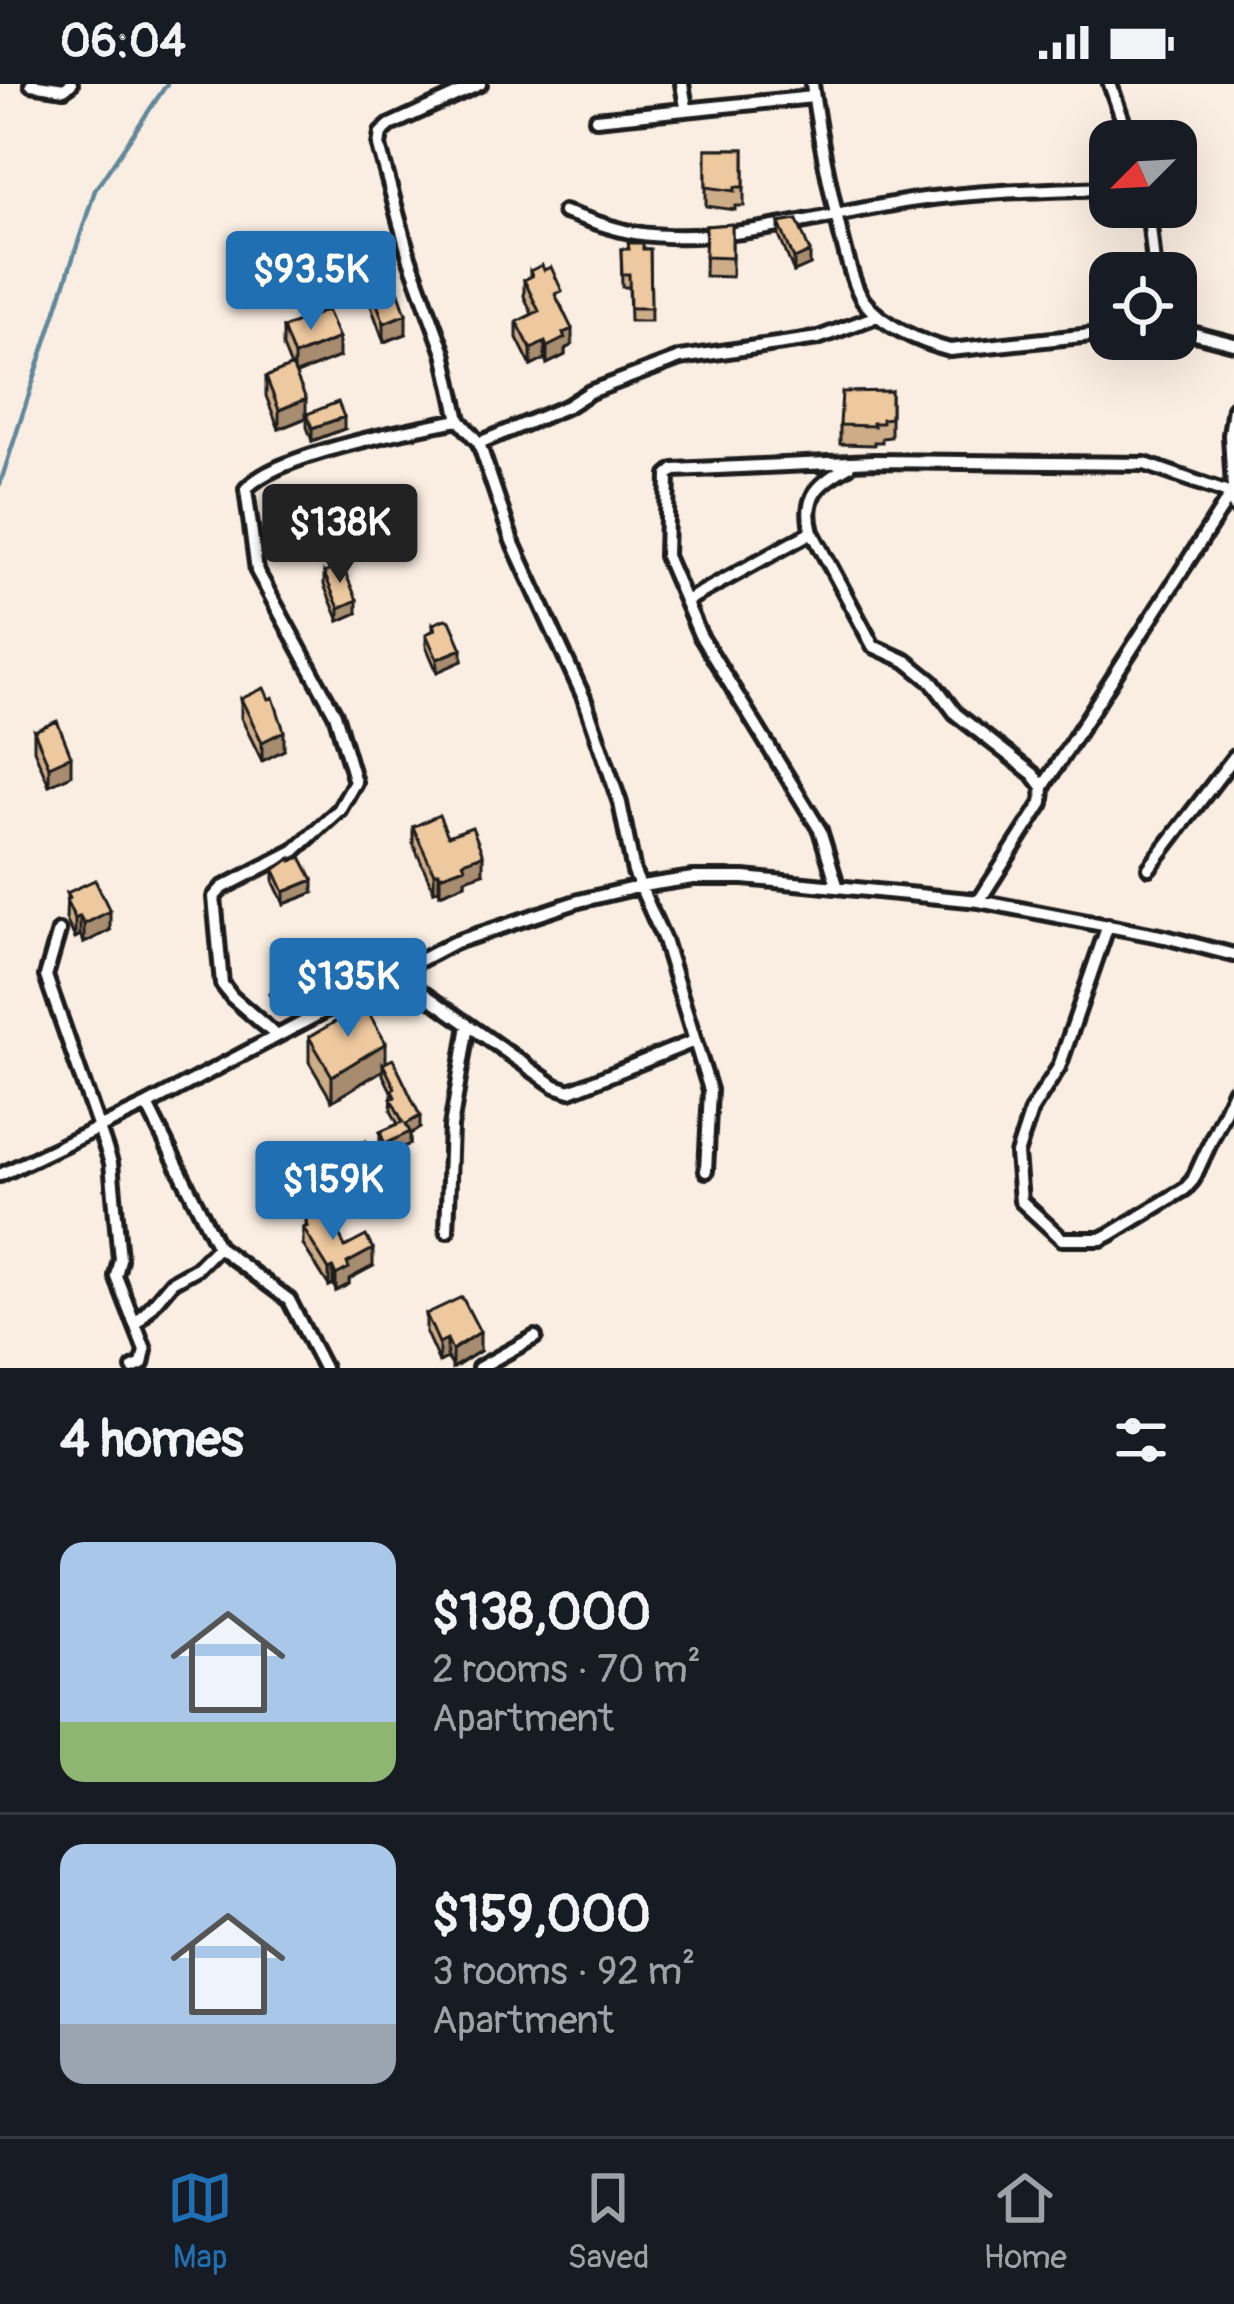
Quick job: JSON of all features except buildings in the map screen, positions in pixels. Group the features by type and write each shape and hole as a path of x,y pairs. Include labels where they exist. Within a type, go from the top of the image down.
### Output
{"street":[{"path":"31,84 64,89 70,84"},
{"path":"480,84 390,125 381,133 380,146 409,257 444,353 459,420 479,443 530,584 560,642 603,749 634,872 664,940 710,1090 706,1171"},
{"path":"682,84 686,107"},
{"path":"1110,84 1123,120"},
{"path":"596,118 812,90 860,296 877,316 950,350 1089,335"},
{"path":"564,212 637,233 679,235 839,216 914,200 1089,189"},
{"path":"479,443 590,392 680,358 818,338 877,316"},
{"path":"1197,334 1234,344"},
{"path":"979,901 1042,803 1043,787 1233,500 1234,408"},
{"path":"277,1036 222,984 214,898 222,888 294,851 339,810 355,782 335,714 257,571 246,489 278,469 386,433 459,420"},
{"path":"837,885 820,830 700,635 666,556 668,475 674,470 874,461 1145,464 1233,500"},
{"path":"852,464 817,487 807,514 873,646 906,661 932,682 956,714 1043,787"},
{"path":"688,600 812,532"},
{"path":"1149,868 1234,757"},
{"path":"0,1175 147,1105 393,972 500,925 642,886 693,878 745,878 979,901 1234,955"},
{"path":"1108,926 1059,1067 1031,1112 1017,1154 1021,1202 1063,1240 1101,1239 1111,1234 1193,1180 1234,1091"},
{"path":"59,931 46,976 100,1128 116,1193 120,1259 116,1276 137,1323 146,1359 134,1368"},
{"path":"393,972 555,1086 570,1091 694,1041"},
{"path":"447,1231 451,1127 468,1025"},
{"path":"147,1105 218,1247 289,1300 324,1368"},
{"path":"137,1323 172,1282 218,1247"},
{"path":"479,1368 535,1337"}],"waterway":[{"path":"0,484 95,190 167,84"}]}
